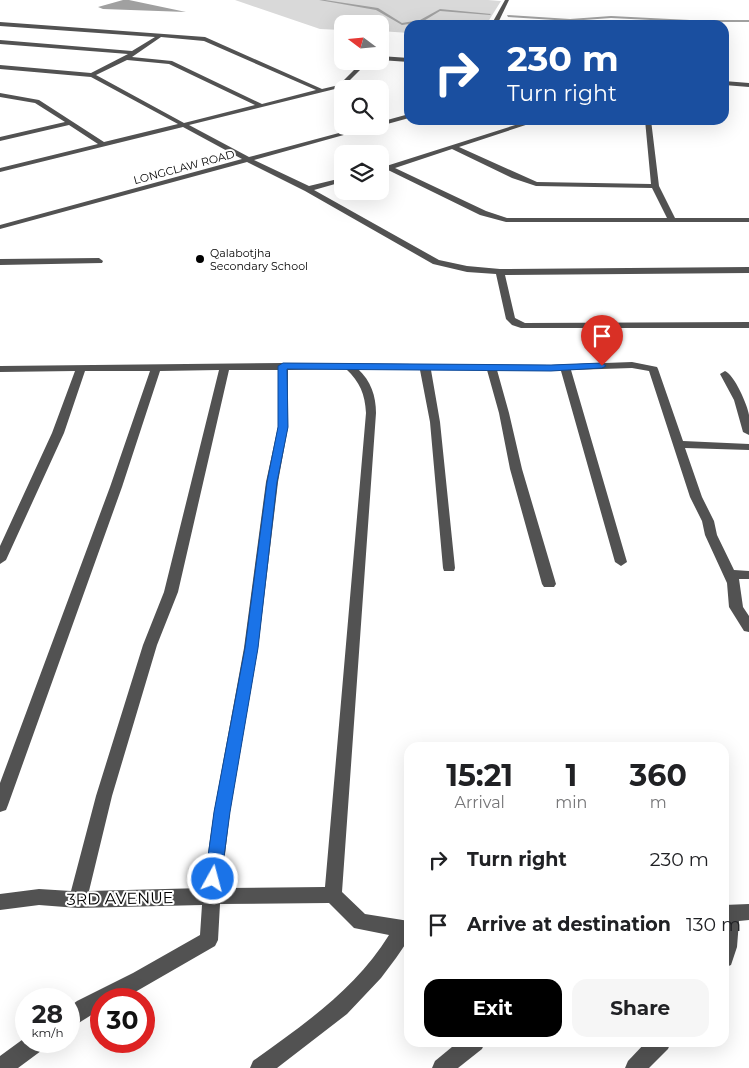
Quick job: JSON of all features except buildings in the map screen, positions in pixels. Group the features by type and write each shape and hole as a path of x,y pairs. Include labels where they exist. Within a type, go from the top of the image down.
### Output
{"street":[{"path":"497,20 507,0"},
{"path":"0,24 205,39 322,91"},
{"path":"92,75 126,58 132,52 162,35"},
{"path":"0,42 132,52"},
{"path":"126,58 170,62 260,105"},
{"path":"389,59 404,60"},
{"path":"0,67 92,75 250,161 308,190 436,262 467,269 500,272 749,270"},
{"path":"0,170 322,91 346,83 358,70"},
{"path":"729,84 747,86"},
{"path":"0,95 37,101 104,145"},
{"path":"389,122 404,117"},
{"path":"0,139 70,123"},
{"path":"390,168 522,125"},
{"path":"649,125 655,186 673,221"},
{"name":"LONGCLAW ROAD","path":"0,227 341,135"},
{"path":"454,147 536,184 655,186"},
{"path":"390,168 483,213 499,218 519,220 749,220"},
{"path":"308,190 334,182"},
{"path":"0,262 100,260"},
{"path":"500,272 511,319 515,323 524,326 749,325"},
{"path":"0,369 283,366 565,368 632,365 653,369 696,497 708,521 711,535 734,583 736,607 749,627"},
{"path":"124,988 209,940 211,896 222,812 251,648 272,482 283,427 283,366"},
{"path":"349,366 366,383 371,399 369,458 333,895 360,922 404,930"},
{"path":"78,900 104,796 150,645 171,592 225,367"},
{"path":"425,367 436,422 450,568"},
{"path":"491,367 504,413 516,469 549,584"},
{"path":"0,560 58,433 81,368"},
{"path":"0,805 116,487 156,368"},
{"path":"565,368 621,562"},
{"path":"725,374 739,400 749,432"},
{"path":"679,444 749,447"},
{"path":"730,574 749,574"},
{"name":"3RD AVENUE","path":"0,902 39,897 78,900 333,895"},
{"path":"729,914 749,912"},
{"path":"260,1068 331,1016 354,995 404,933"},
{"path":"442,1068 469,1047"},
{"path":"635,1068 656,1047"},
{"path":"1,1068 22,1053"}],"shaded area":[{"path":"123,0 186,12 103,9 98,7"},
{"path":"235,0 501,1 489,20 404,20 404,33 389,32 389,15 334,15 334,30 320,29"}],"waterway":[{"path":"320,0 377,9 404,24"},
{"path":"423,20 440,10 490,14"},
{"path":"508,16 570,20"},
{"path":"570,20 611,17 670,20"},
{"path":"729,21 749,21"}],"place":[{"name":"Qalabotjha Secondary School","path":"200,259"}],"route":[{"path":"213,879 222,812 251,648 272,482 283,427 283,366 457,368 602,366"}]}
